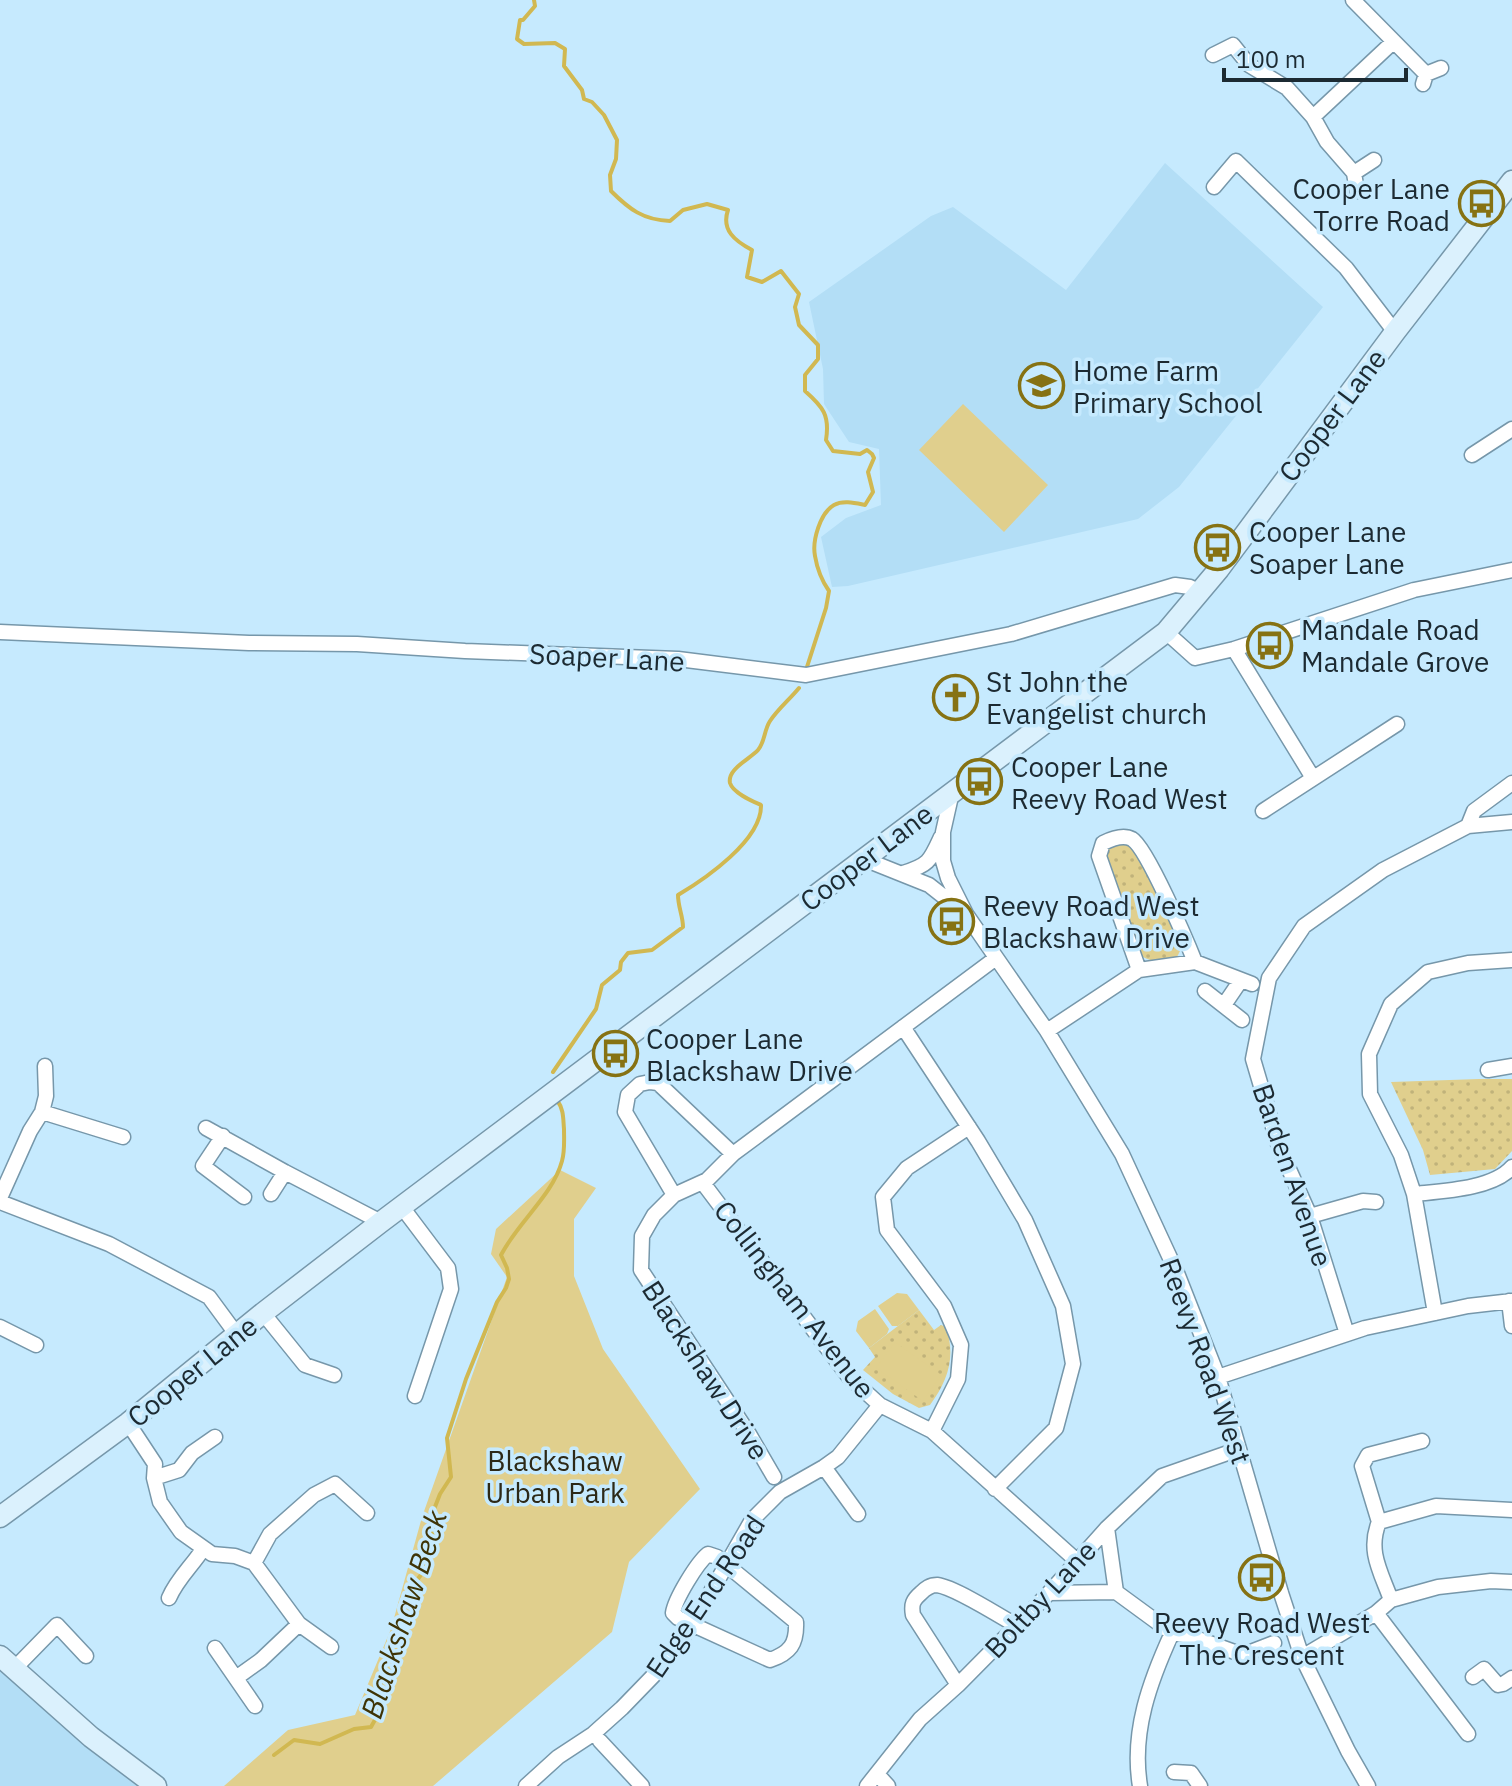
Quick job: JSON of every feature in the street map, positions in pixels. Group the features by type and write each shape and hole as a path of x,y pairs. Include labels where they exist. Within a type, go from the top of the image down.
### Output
{"main road":[{"name":"Cooper Lane","path":"0,1517 128,1423 381,1222 1166,632 1201,592 1512,181"},
{"path":"7,1662 91,1737 156,1786"}],"street":[{"path":"1353,0 1424,79 1441,68"},
{"path":"1313,117 1393,42"},
{"path":"1213,55 1233,45 1249,65 1287,88 1313,117 1327,142 1354,173 1357,191"},
{"path":"1214,187 1231,156 1346,268 1395,332"},
{"path":"1354,173 1374,160"},
{"path":"1472,455 1512,429"},
{"path":"1166,632 1195,658 1234,649 1414,590 1512,570"},
{"name":"Soaper Lane","path":"0,632 678,659 806,675 1011,634 1175,585 1201,592"},
{"path":"1234,649 1313,778"},
{"path":"1263,811 1397,724"},
{"path":"1468,826 1474,811 1512,783"},
{"path":"952,792 943,832 943,861 966,914"},
{"name":"Barden Avenue","path":"1347,1334 1310,1216 1279,1147 1253,1059 1269,978 1304,926 1383,870 1468,826 1512,822"},
{"path":"903,873 922,867 932,855 943,832"},
{"path":"1139,970 1099,856 1103,843 1112,838 1124,837 1136,842 1183,932 1195,962"},
{"path":"864,859 929,885 966,914"},
{"name":"Reevy Road West","path":"966,914 1047,1031 1122,1154 1177,1273 1218,1377 1302,1657 1368,1786"},
{"name":"Blackshaw Drive","path":"774,1477 641,1270 642,1236 654,1215 674,1195 703,1183 733,1154 996,958"},
{"path":"1435,1313 1414,1194 1401,1155 1370,1094 1369,1054 1391,1004 1428,972 1468,963 1512,960"},
{"path":"1047,1031 1139,970 1195,962 1247,982 1224,1005"},
{"path":"1205,991 1242,1020"},
{"path":"903,1027 1025,1220 1063,1306 1073,1364 1056,1428 995,1489"},
{"path":"45,1066 46,1096 42,1112 30,1131 0,1200 109,1244 209,1297 237,1335"},
{"path":"1488,1070 1512,1066"},
{"path":"674,1195 625,1112 628,1095 640,1084 658,1083 733,1154"},
{"path":"42,1112 123,1137"},
{"path":"932,1431 958,1379 961,1345 944,1306 887,1230 883,1197 907,1168 969,1127"},
{"path":"206,1128 381,1222"},
{"path":"223,1136 203,1166 244,1197"},
{"path":"1414,1194 1471,1187 1506,1174 1512,1167"},
{"path":"271,1194 285,1172"},
{"name":"Collingham Avenue","path":"703,1183 849,1377 880,1405 932,1431 1077,1561"},
{"path":"1310,1216 1363,1201 1376,1202"},
{"path":"402,1207 448,1268 451,1289 415,1396"},
{"path":"1218,1377 1365,1328 1468,1306 1511,1301 1512,1326"},
{"path":"263,1313 305,1365 334,1375"},
{"path":"0,1327 36,1345"},
{"name":"Edge End Road","path":"526,1786 558,1757 593,1734 654,1675 692,1625 752,1520 780,1492 838,1457 880,1405"},
{"path":"128,1423 155,1464 154,1478 160,1502 181,1532 212,1554 235,1556 254,1563 299,1624 331,1647"},
{"path":"154,1478 179,1470 192,1453 215,1437"},
{"path":"1391,1600 1374,1552 1373,1537 1379,1522 1362,1466 1368,1455 1422,1441"},
{"name":"Boltby Lane","path":"867,1786 920,1719 1017,1626 1107,1528 1162,1476 1239,1449"},
{"path":"824,1467 858,1514"},
{"path":"254,1563 270,1534 314,1495 335,1484 367,1513"},
{"path":"1434,1490 1436,1506"},
{"path":"1379,1522 1436,1506 1512,1510"},
{"path":"1107,1528 1116,1592"},
{"path":"169,1598 175,1583 193,1566 203,1549"},
{"path":"713,1554 796,1622 797,1636 782,1656 770,1660 692,1625 678,1618 673,1613 673,1607 702,1558 713,1554"},
{"path":"1302,1657 1376,1613 1391,1600 1438,1587 1491,1581 1512,1582"},
{"path":"958,1685 913,1615 911,1607 914,1599 927,1587 940,1586 1017,1626"},
{"path":"1049,1593 1116,1592 1172,1633 1190,1636 1243,1655 1274,1643"},
{"path":"1376,1613 1468,1734"},
{"path":"236,1678 261,1660 299,1624"},
{"path":"7,1662 57,1625 86,1656"},
{"path":"1140,1786 1137,1759 1141,1717 1154,1672 1172,1633"},
{"path":"215,1648 255,1706"},
{"path":"1473,1677 1484,1669 1498,1685 1512,1678"},
{"path":"600,1741 642,1786"},
{"path":"1174,1772 1191,1773 1200,1786"},
{"path":"877,1774 888,1786"}],"shaded area":[{"name":"Home Farm Primary School","path":"1165,163 1323,307 1179,487 1138,519 848,586 832,587 821,537 846,518 881,505 879,449 849,442 824,404 823,369 809,302 931,216 953,207 1066,290"},
{"path":"0,1670 141,1786 0,1786"}],"green space":[{"path":"963,404 1048,485 1004,532 919,450"},
{"path":"1121,840 1136,849 1182,942 1177,957 1154,961 1140,955 1106,860 1106,849"},
{"path":"1512,1079 1512,1151 1495,1169 1430,1175 1423,1150 1391,1082"},
{"name":"Blackshaw Urban Park","path":"560,1170 596,1188 574,1219 574,1276 603,1349 700,1489 629,1562 612,1632 433,1786 224,1786 288,1730 355,1715 391,1629 422,1517 507,1277 491,1254 496,1229"},
{"path":"897,1293 907,1294 919,1310 898,1326 892,1326 878,1306"},
{"path":"875,1309 889,1329 869,1348 856,1331 858,1321"},
{"path":"919,1310 934,1330 941,1325 946,1327 950,1359 942,1387 930,1405 919,1408 893,1394 863,1370 875,1357 869,1348"},
{"path":"895,1342 941,1375 923,1401 876,1368"}],"waterway":[{"name":"Blackshaw Beck","path":"534,0 535,6 520,20 517,39 524,44 555,43 565,49 564,66 582,90 584,99 592,102 604,115 617,140 616,159 610,175 611,191 637,212 660,220 670,221 683,210 707,204 728,210 728,229 740,243 752,250 747,277 762,282 781,271 799,294 795,307 799,325 818,345 818,359 805,375 805,391 824,412 826,440 833,451 860,454 867,450 874,458 868,472 873,492 865,505 838,503 829,509 818,528 815,556 829,591 806,670"},
{"name":"Blackshaw Beck","path":"553,1072 596,1009 602,985 620,970 621,962 628,953 652,950 683,927 678,895 730,857 752,832 761,805 735,790 730,778 735,769 758,750 770,721 799,688"},
{"name":"Blackshaw Beck","path":"274,1755 294,1740 320,1744 354,1729 371,1727 376,1718 383,1670 400,1625 407,1594 423,1572 422,1550 433,1532 433,1512 451,1477 447,1438 466,1379 509,1279 501,1255 551,1185 562,1161 563,1118 557,1100"}],"place":[{"name":"Cooper Lane Torre Road","path":"1481,204"},
{"name":"Home Farm Primary School","path":"1042,386"},
{"name":"Cooper Lane Soaper Lane","path":"1218,547"},
{"name":"Mandale Road Mandale Grove","path":"1270,645"},
{"name":"St John the Evangelist church","path":"955,697"},
{"name":"Cooper Lane Reevy Road West","path":"980,782"},
{"name":"Reevy Road West Blackshaw Drive","path":"952,921"},
{"name":"Cooper Lane Blackshaw Drive","path":"615,1054"},
{"name":"Reevy Road West The Crescent","path":"1262,1578"}]}
